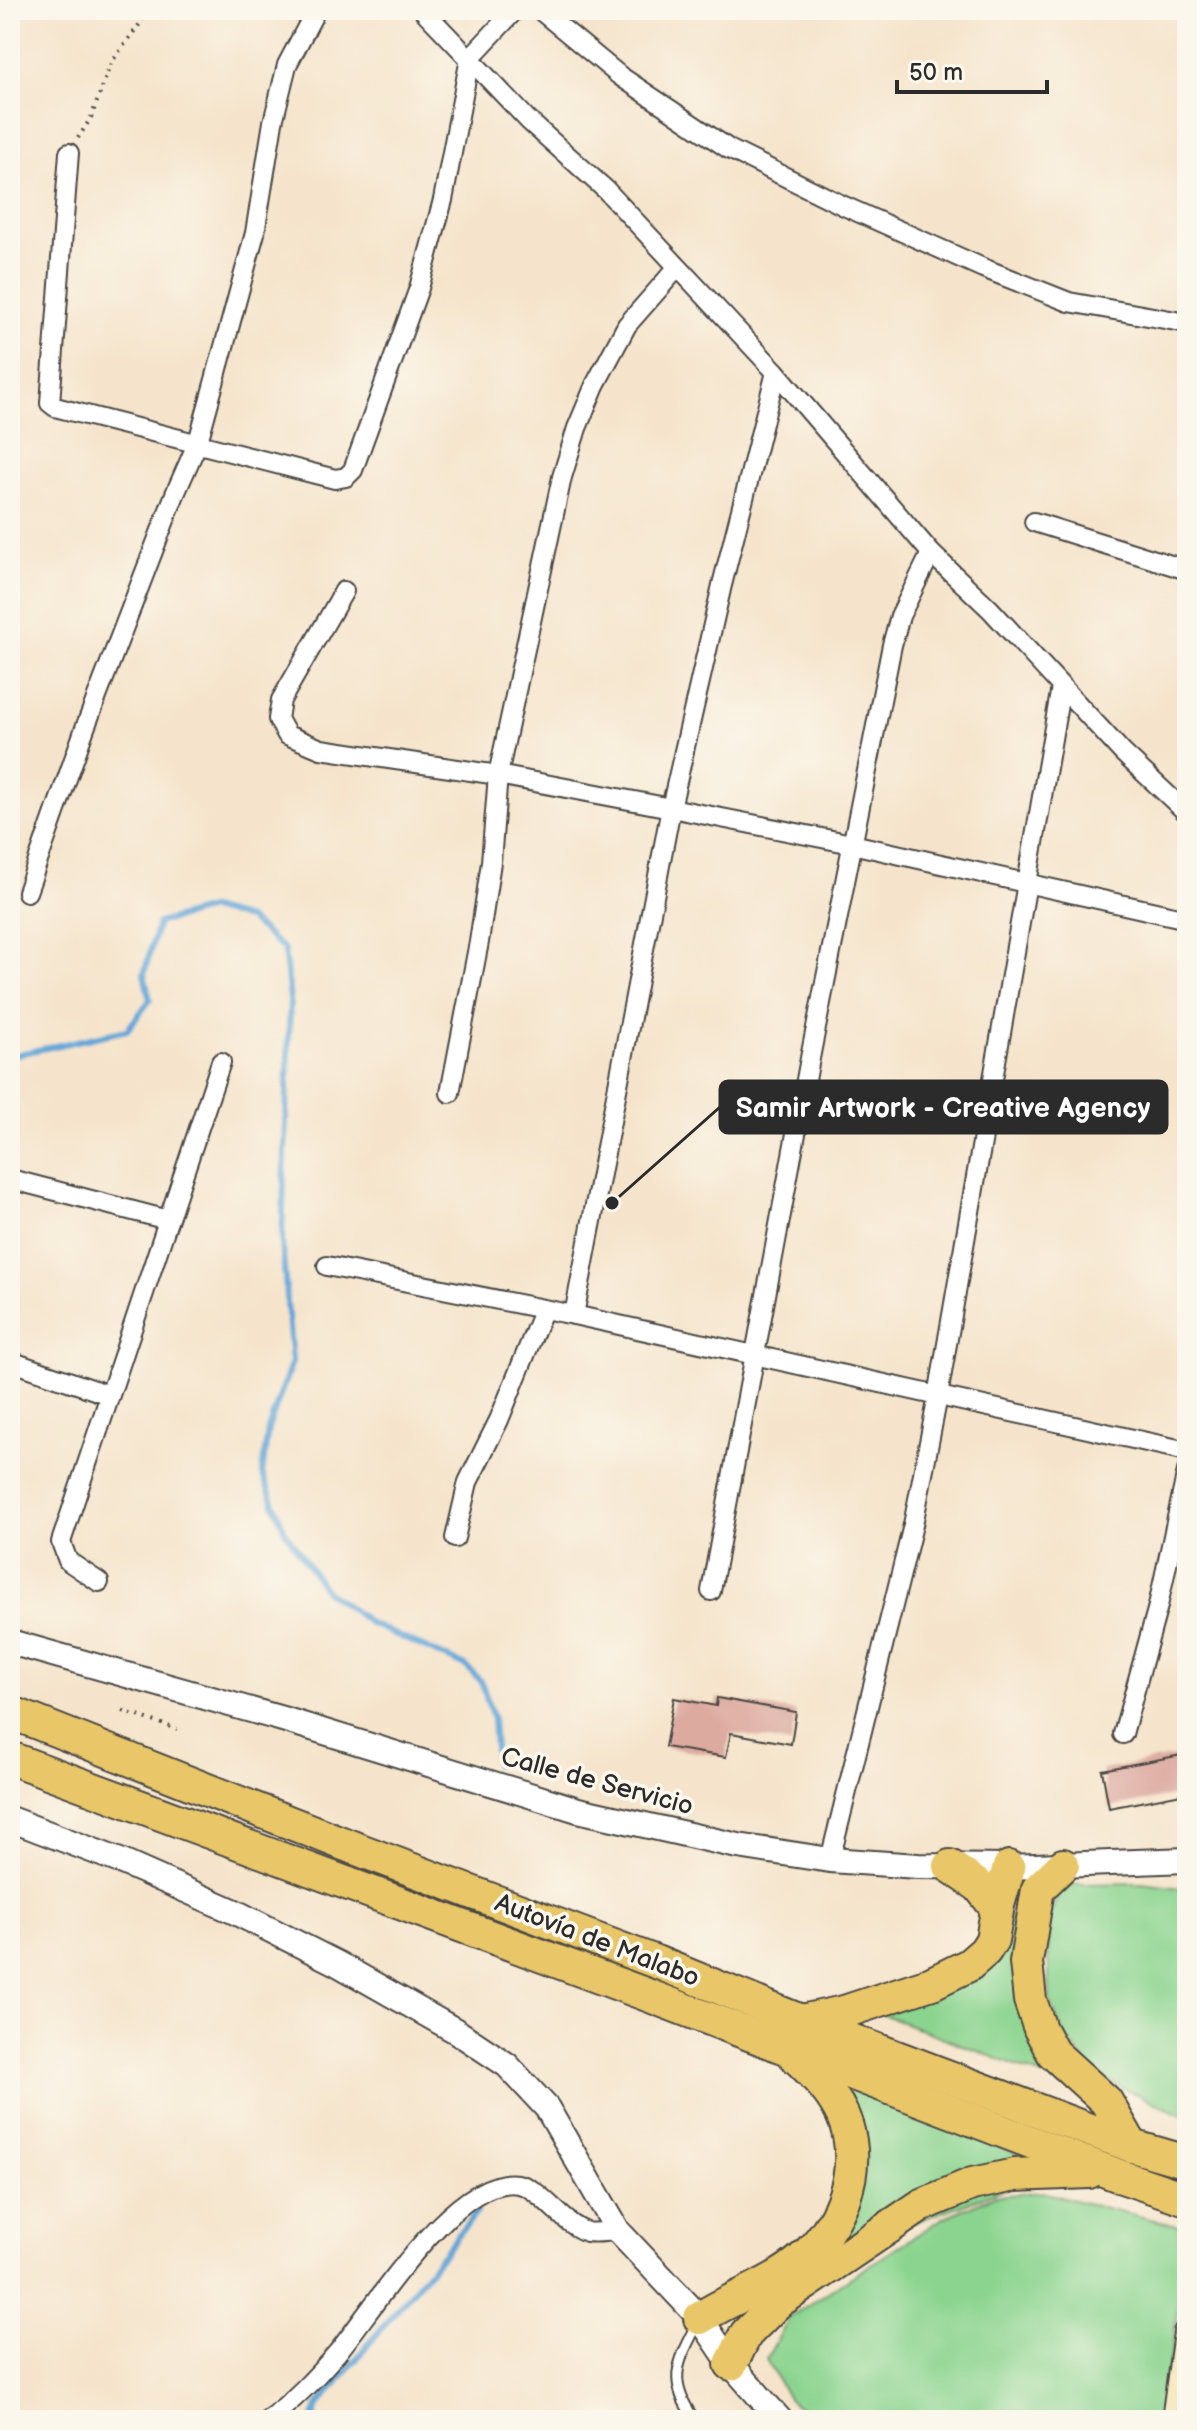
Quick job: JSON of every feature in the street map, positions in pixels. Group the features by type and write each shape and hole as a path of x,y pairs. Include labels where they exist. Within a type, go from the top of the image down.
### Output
{"highway":[{"name":"Autovía de Malabo","path":"10,1712 344,1844 656,1962 794,2035 1122,2177 1187,2199"},
{"name":"Autovía de Malabo","path":"10,1758 794,2035 1187,2162"},
{"path":"1063,1865 1038,1889 1026,1962 1030,2000 1053,2053 1106,2101 1132,2146"},
{"path":"950,1866 979,1886 997,1909"},
{"path":"700,2318 800,2261 832,2227 847,2189 851,2149 845,2121 794,2035 844,2012 932,1983 969,1965 992,1940 1009,1867"},
{"path":"731,2364 746,2334 778,2302 938,2197 972,2184 1034,2172 1088,2172 1122,2177"}],"main road":[{"path":"1175,2420 1186,2347"}],"street":[{"path":"27,892 85,728 198,442 255,233 273,122 287,65 316,10"},
{"path":"423,10 529,121 606,190 776,372 931,553 990,609 1123,753 1187,813"},
{"path":"69,153 50,403 55,407 335,479 346,477 353,470 419,288 443,200 470,58 515,10"},
{"path":"540,10 620,76 729,149 842,205 983,268 1069,302 1187,323"},
{"path":"450,1093 481,929 491,862 498,775 562,477 577,428 595,385 627,325 677,268"},
{"path":"574,1315 671,808 722,585 776,372"},
{"path":"1034,522 1187,570"},
{"path":"711,1591 753,1357 892,645 900,616 931,553"},
{"path":"344,591 281,700 278,719 287,735 321,749 498,775 671,808 852,844 1187,919"},
{"path":"830,1860 913,1525 1061,687"},
{"path":"99,1582 68,1561 61,1542 221,1062"},
{"path":"10,1179 168,1220"},
{"path":"327,1266 574,1315 1187,1451"},
{"path":"455,1538 468,1482 499,1420 543,1311"},
{"path":"10,1361 109,1395"},
{"path":"1123,1734 1158,1606 1187,1471"},
{"name":"Calle de Servicio","path":"10,1642 286,1720 578,1810 738,1846 830,1860 950,1866 1009,1867 1187,1860"},
{"path":"10,1819 120,1861 233,1911 375,1985 456,2031 507,2065 547,2108 618,2231 700,2318 731,2364 780,2420"},
{"path":"267,2420 292,2402 339,2350 402,2266 464,2202 490,2186 519,2184 588,2233 618,2231"}],"lane":[{"path":"695,2420 676,2382 678,2361 700,2318"}],"path":[{"path":"69,153 91,118 111,63 150,10"},
{"path":"123,1711 177,1729"}],"green space":[{"path":"1142,1883 1187,1889 1187,2117 1098,2077 1062,2033 1050,1999 1047,1920 1059,1895 1074,1884"},
{"path":"1023,1896 1021,1993 1096,2097 856,2004 983,1964"},
{"path":"830,2082 1057,2169 824,2256 853,2211"},
{"path":"1042,2192 1179,2226 1180,2291 1162,2420 817,2420 788,2399 766,2359 791,2316 945,2217 994,2196"}],"building":[{"path":"674,1698 716,1706 717,1698 796,1712 791,1744 731,1733 726,1757 665,1747"},
{"path":"1187,1754 1187,1793 1109,1808 1102,1770"}],"waterway":[{"path":"10,1056 127,1030 150,1000 144,974 158,923 210,909 248,919 284,949 290,1000 282,1243 292,1362 268,1429 262,1473 285,1531 325,1590 371,1624 466,1666 481,1681 493,1719 496,1765"},
{"path":"313,2420 318,2406 477,2212"}],"place":[{"name":"Samir Artwork - Creative Agency","path":"612,1203"}]}
